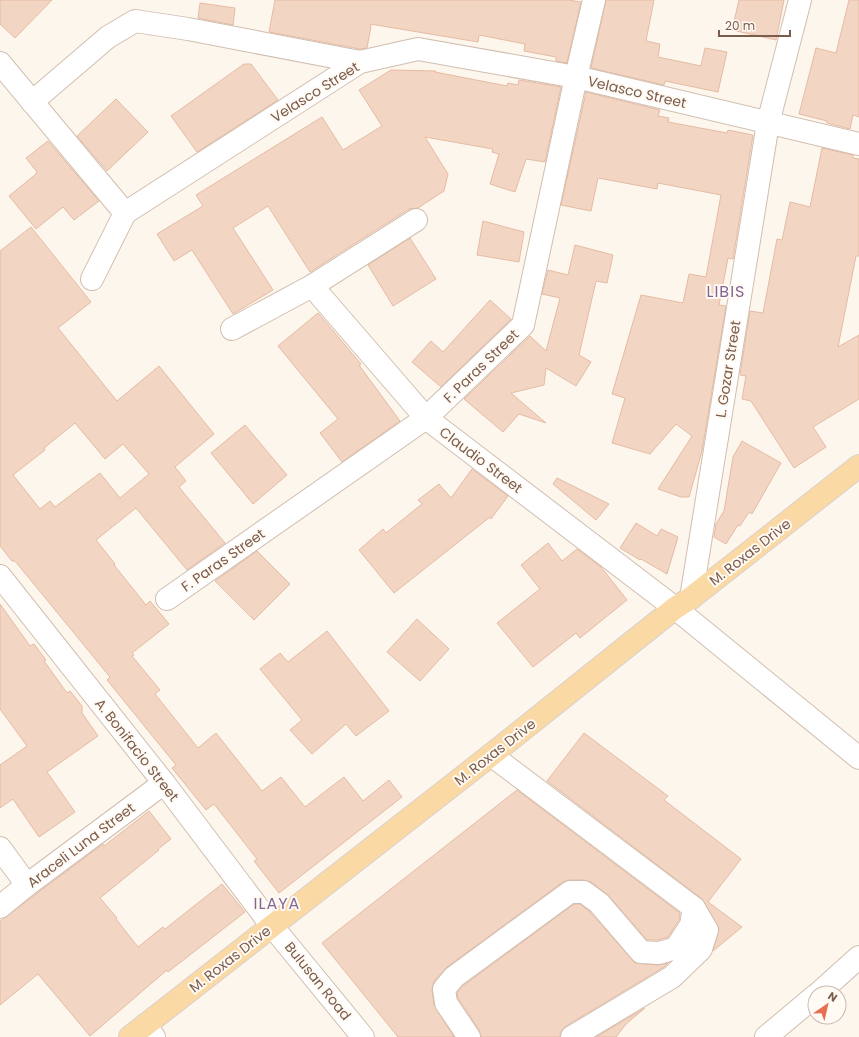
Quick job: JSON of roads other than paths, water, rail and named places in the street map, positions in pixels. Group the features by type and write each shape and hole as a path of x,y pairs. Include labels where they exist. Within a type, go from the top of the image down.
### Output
{"main road":[{"name":"M. Roxas Drive","path":"143,1033 272,926 859,466"}],"street":[{"name":"F. Paras Street","path":"167,599 426,418 523,325 594,0"},
{"name":"L. Gozar Street","path":"683,603 768,123 800,0"},
{"path":"32,102 108,37 135,21 188,29 360,62"},
{"name":"Velasco Street","path":"125,213 360,62 418,49 576,77 859,144"},
{"path":"0,63 125,213 92,278"},
{"path":"232,329 312,286 416,220"},
{"name":"Claudio Street","path":"312,286 426,418 683,603 859,758"},
{"name":"A. Bonifacio Street","path":"0,576 164,784 272,926"},
{"path":"492,755 694,908 707,930 701,949 672,977 572,1037"},
{"name":"Araceli Luna Street","path":"0,907 27,885 164,784"},
{"path":"0,848 27,885"},
{"path":"469,1037 446,1003 444,989 454,977 570,892 584,892 599,903 641,952 659,954 676,948 691,925 694,908"},
{"name":"Bulusan Road","path":"272,926 363,1037"},
{"path":"828,985 859,957"},
{"path":"766,1037 807,1003"}],"district":[{"name":"LIBIS","path":"726,291"},
{"name":"ILAYA","path":"277,903"}]}
